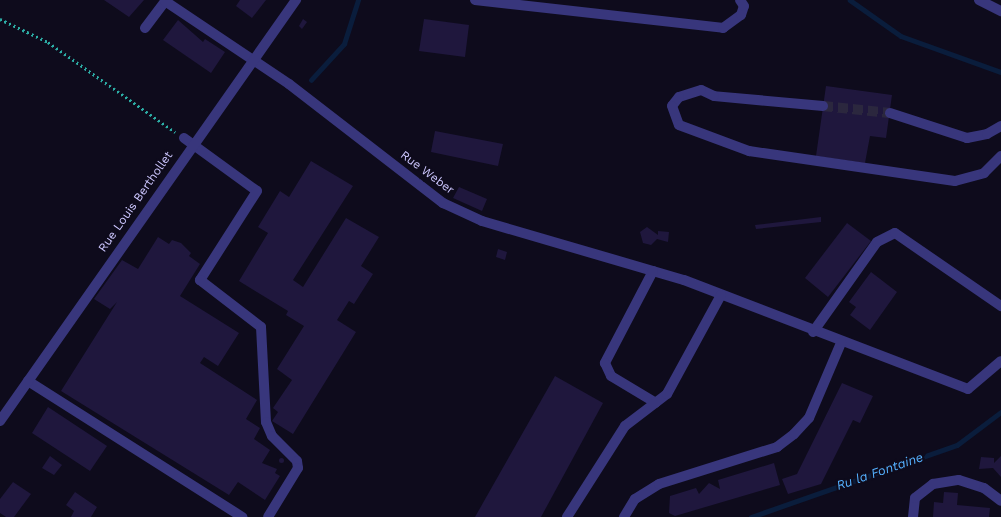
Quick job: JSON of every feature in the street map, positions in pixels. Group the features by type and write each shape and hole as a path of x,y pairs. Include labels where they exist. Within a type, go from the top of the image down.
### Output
{"street":[{"name":"Rue Louis Berthollet","path":"0,421 192,144 296,0"},
{"path":"475,0 723,28 741,15 744,6 740,0"},
{"path":"979,0 1001,11"},
{"name":"Rue Weber","path":"145,28 165,1 252,62 289,84 443,203 482,221 653,272 721,295 841,343 968,389 1001,361"},
{"path":"823,106 714,96 701,90 679,97 672,106 679,125 749,151 955,181 984,173 1001,156"},
{"path":"890,113 967,138 987,134 1001,126"},
{"path":"184,138 257,191 200,280 261,327 266,422 272,436 297,461 298,468 268,517"},
{"path":"813,332 877,242 895,233 1001,306"},
{"path":"653,272 605,363 611,376 656,403"},
{"path":"567,517 625,426 667,394 721,295"},
{"path":"624,517 635,499 659,484 777,447 794,434 809,418 841,343"},
{"path":"28,381 242,517"},
{"path":"913,517 915,498 933,484 959,480 984,488 1001,501"}],"path":[{"path":"0,18 48,42 184,138"}],"building":[{"path":"104,0 144,0 129,17"},
{"path":"240,0 266,0 252,18 236,6"},
{"path":"303,19 307,22 302,29 299,26"},
{"path":"424,19 469,25 465,57 419,51"},
{"path":"178,20 203,42 205,39 225,52 211,73 163,40"},
{"path":"826,86 892,95 886,138 870,136 865,163 816,156"},
{"path":"435,131 503,144 498,166 431,152"},
{"path":"311,161 353,186 293,280 303,287 346,218 379,237 361,266 373,274 354,304 349,301 337,320 356,332 293,434 272,421 278,412 273,408 292,380 277,369 304,326 286,315 288,311 239,281 268,233 258,227 280,191 289,197"},
{"path":"459,187 487,199 482,211 453,198"},
{"path":"821,217 821,222 756,229 755,225"},
{"path":"847,223 871,241 828,297 805,278"},
{"path":"647,227 658,235 658,231 669,232 668,242 657,239 651,245 643,243 640,232"},
{"path":"158,237 169,244 172,240 181,243 191,253 189,256 200,264 180,296 239,333 218,366 204,357 200,363 257,400 246,419 260,428 254,439 270,450 262,463 277,469 275,473 280,476 265,500 238,482 229,495 61,391 117,302 110,309 94,299 122,260 138,269"},
{"path":"498,249 507,252 505,260 496,257"},
{"path":"871,272 897,292 870,330 850,315 856,307 849,302"},
{"path":"555,376 603,403 541,517 475,517"},
{"path":"842,383 873,396 860,423 853,420 821,484 788,494 782,479 797,474"},
{"path":"48,407 107,446 90,471 32,433"},
{"path":"50,456 62,465 54,475 42,468"},
{"path":"1001,456 1001,477 993,468 979,469 981,457 994,458 994,463"},
{"path":"281,457 284,460 281,463 278,460"},
{"path":"774,463 780,485 675,516 669,513 670,496 696,488 699,494 709,483 720,489 718,480"},
{"path":"13,482 31,494 14,517 6,517 0,513 0,499"},
{"path":"75,492 97,507 91,517 71,517 74,511 66,505"},
{"path":"944,492 958,493 957,505 990,508 989,517 933,517 934,502 943,503"}],"waterway":[{"path":"311,80 344,44 358,0"},
{"path":"850,0 901,36 1001,72"},
{"name":"Ru la Fontaine","path":"751,517 957,445 1001,412"}],"tunnel":[{"path":"823,106 890,113"}]}
